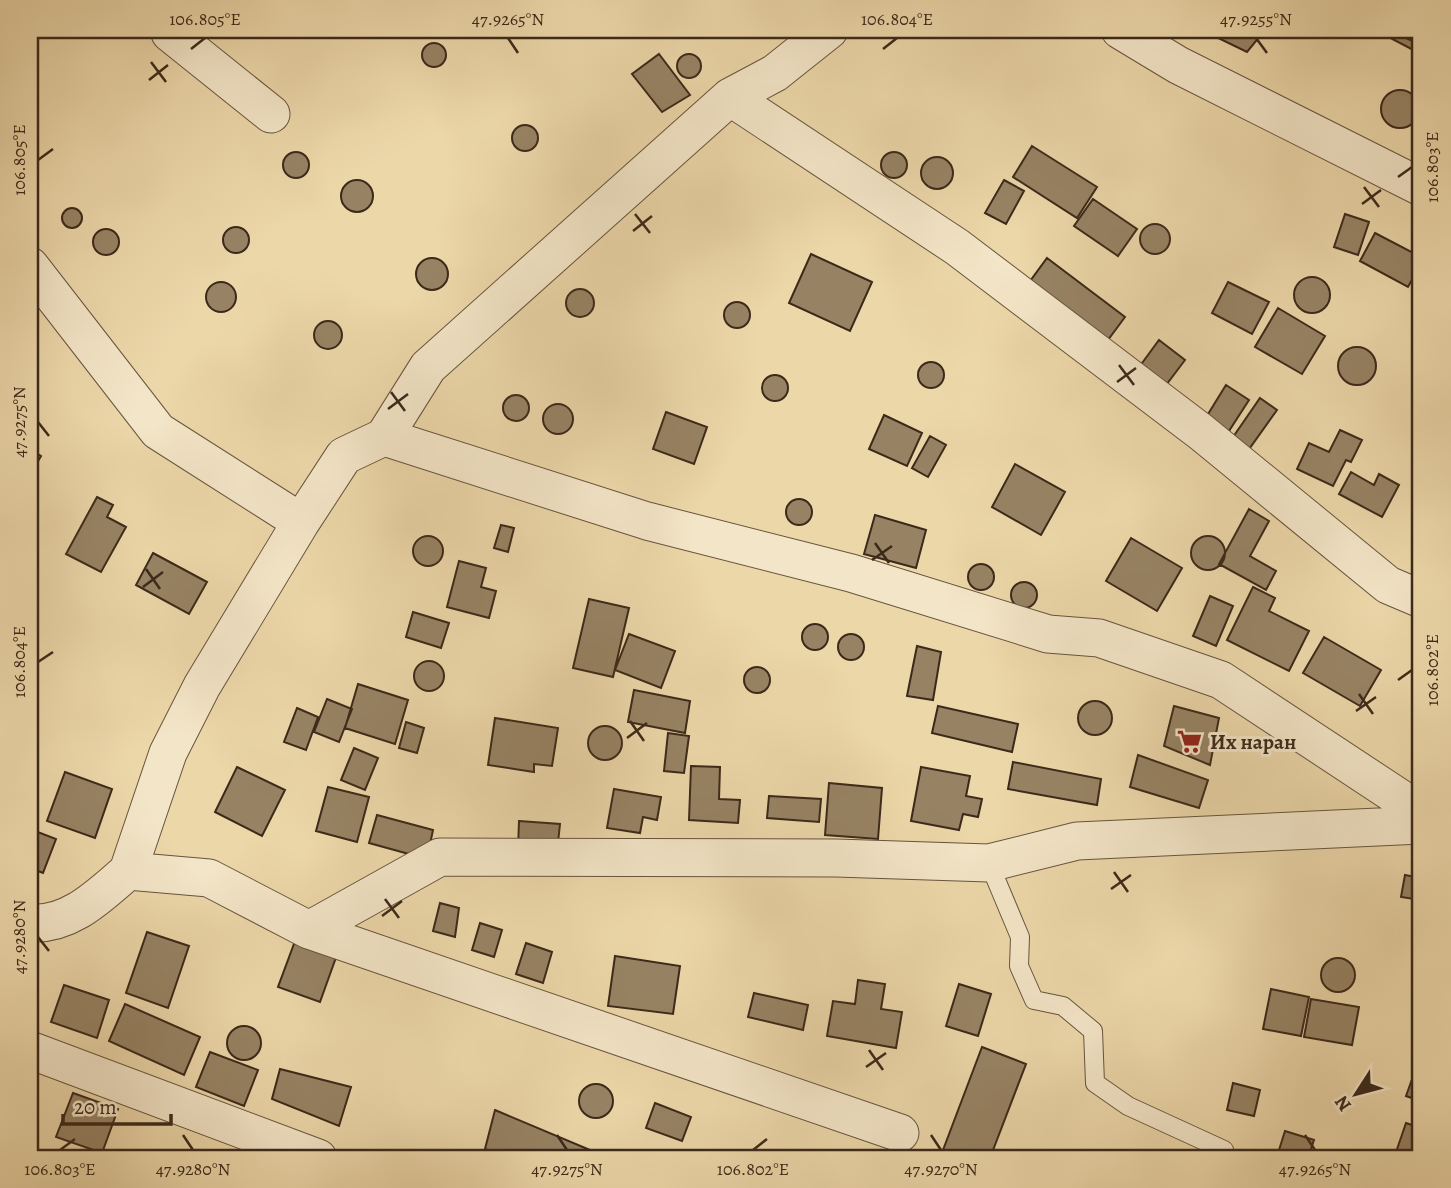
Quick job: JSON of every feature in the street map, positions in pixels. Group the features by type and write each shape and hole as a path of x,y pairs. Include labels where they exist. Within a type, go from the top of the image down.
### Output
{"street":[{"path":"172,30 170,33 271,114"},
{"path":"1121,30 1178,65 1421,187"},
{"path":"30,923 44,924 85,908 128,871 168,752 202,686 301,522 344,457 384,437 428,367 730,97 775,73 808,36"},
{"path":"730,97 957,247 1201,432 1388,584 1421,599"},
{"path":"30,266 158,431 301,522"},
{"path":"384,437 647,521 851,573 1048,635 1099,638 1221,680 1421,812"},
{"path":"309,930 440,858 822,858 989,863 1077,841 1421,825"},
{"path":"128,871 209,878 309,930 900,1133"},
{"path":"30,1050 318,1158"}],"lane":[{"path":"989,863 1020,937 1019,966 1034,1000 1063,1006 1093,1031 1095,1083 1128,1106 1224,1150"}],"building":[{"path":"1210,30 1265,30 1247,52 1208,33"},
{"path":"1389,30 1421,45 1421,54 1377,31"},
{"path":"434,43 445,50 446,55 439,66 434,67 423,60 422,55 429,44"},
{"path":"659,54 690,95 662,112 632,74"},
{"path":"689,54 700,61 701,66 694,77 689,78 678,71 677,66 684,55"},
{"path":"1400,90 1414,95 1419,109 1414,123 1400,128 1386,123 1381,109 1386,95"},
{"path":"525,125 534,129 538,138 534,147 525,151 516,147 512,138 516,129"},
{"path":"1032,146 1097,187 1077,218 1013,177"},
{"path":"296,152 305,156 309,165 305,174 296,178 287,174 283,165 287,156"},
{"path":"894,152 903,156 907,165 903,174 894,178 885,174 881,165 885,156"},
{"path":"937,157 948,162 953,173 948,184 937,189 926,184 921,173 926,162"},
{"path":"357,180 369,184 373,196 369,208 357,212 345,208 341,196 345,184"},
{"path":"1004,180 1024,191 1006,224 985,213"},
{"path":"1093,199 1137,229 1118,256 1074,226"},
{"path":"68,208 76,208 82,218 76,228 68,228 62,222 62,214"},
{"path":"1345,214 1369,222 1358,255 1334,247"},
{"path":"1155,224 1166,228 1170,239 1166,250 1155,254 1144,250 1140,239 1144,228"},
{"path":"236,227 245,231 249,240 245,249 236,253 227,249 223,240 227,231"},
{"path":"106,229 115,233 119,242 115,251 106,255 97,251 93,242 97,233"},
{"path":"1375,233 1421,257 1421,263 1408,287 1360,261"},
{"path":"811,254 872,282 850,331 789,303"},
{"path":"432,258 443,263 448,274 443,285 432,290 421,285 416,274 421,263"},
{"path":"1047,258 1125,317 1102,348 1025,288"},
{"path":"1312,277 1325,282 1330,295 1325,308 1312,313 1299,308 1294,295 1299,282"},
{"path":"221,282 232,286 236,297 232,308 221,312 210,308 206,297 210,286"},
{"path":"1228,282 1269,302 1252,334 1212,313"},
{"path":"580,289 590,293 594,303 590,313 580,317 570,313 566,303 570,293"},
{"path":"737,302 746,306 750,315 746,324 737,328 728,324 724,315 728,306"},
{"path":"1278,308 1325,336 1302,374 1255,347"},
{"path":"328,321 338,325 342,335 338,345 328,349 318,345 314,335 318,325"},
{"path":"1159,340 1185,360 1163,389 1137,370"},
{"path":"1357,347 1370,353 1376,366 1370,379 1357,385 1344,379 1338,366 1344,353"},
{"path":"1421,348 1421,378 1413,364"},
{"path":"931,362 940,366 944,375 940,384 931,388 922,384 918,375 922,366"},
{"path":"775,375 784,379 788,388 784,397 775,401 766,397 762,388 766,379"},
{"path":"1226,385 1249,400 1227,434 1205,419"},
{"path":"516,395 525,399 529,408 525,417 516,421 507,417 503,408 507,399"},
{"path":"1260,398 1277,410 1247,452 1231,440"},
{"path":"558,404 564,405 572,413 572,425 564,433 558,434 552,433 544,425 543,419 544,413 552,405"},
{"path":"666,412 707,427 694,464 653,449"},
{"path":"884,415 922,433 907,466 869,449"},
{"path":"1340,430 1362,440 1351,462 1346,460 1333,486 1297,469 1309,443 1329,452"},
{"path":"930,436 946,445 928,477 912,468"},
{"path":"30,449 41,456 30,475"},
{"path":"1015,464 1065,492 1041,535 992,507"},
{"path":"1351,472 1374,485 1379,474 1399,485 1382,517 1339,494"},
{"path":"97,497 113,505 107,517 126,527 101,572 66,554"},
{"path":"799,499 808,503 812,512 808,521 799,525 790,521 786,512 790,503"},
{"path":"1249,509 1269,521 1250,556 1276,571 1266,590 1219,564"},
{"path":"875,515 926,530 916,568 864,554"},
{"path":"501,525 514,528 508,552 494,548"},
{"path":"428,536 434,537 442,545 442,557 434,565 428,566 422,565 414,557 413,551 414,545 422,537"},
{"path":"1208,536 1220,541 1225,553 1220,565 1208,570 1196,565 1191,553 1196,541"},
{"path":"1131,538 1182,568 1157,611 1106,581"},
{"path":"153,553 207,582 189,614 136,585"},
{"path":"459,561 486,568 481,587 496,591 489,618 447,607"},
{"path":"981,564 990,568 994,577 990,586 981,590 972,586 968,577 972,568"},
{"path":"1024,582 1033,586 1037,595 1033,604 1024,608 1015,604 1011,595 1015,586"},
{"path":"1253,587 1275,598 1269,611 1309,631 1289,671 1227,640"},
{"path":"1210,596 1233,606 1216,646 1193,636"},
{"path":"589,599 629,608 613,677 573,668"},
{"path":"413,612 449,623 441,648 406,637"},
{"path":"815,624 824,628 828,637 824,646 815,650 806,646 802,637 806,628"},
{"path":"629,634 675,651 661,688 615,670"},
{"path":"851,634 860,638 864,647 860,656 851,660 842,656 838,647 842,638"},
{"path":"1324,637 1381,670 1360,706 1303,673"},
{"path":"917,646 941,652 933,700 907,696"},
{"path":"429,661 440,665 444,676 440,687 429,691 418,687 414,676 418,665"},
{"path":"757,667 766,671 770,680 766,689 757,693 748,689 744,680 748,671"},
{"path":"358,684 408,700 395,744 345,728"},
{"path":"634,690 690,701 685,733 628,722"},
{"path":"327,699 352,709 339,742 314,732"},
{"path":"1095,701 1107,706 1112,718 1107,730 1095,735 1083,730 1078,718 1083,706"},
{"path":"938,706 1018,724 1012,752 932,733"},
{"path":"1174,706 1219,718 1210,765 1164,746"},
{"path":"297,708 318,717 306,750 284,742"},
{"path":"495,718 558,728 552,766 534,764 534,772 488,765"},
{"path":"406,722 424,728 417,753 399,748"},
{"path":"605,726 617,731 622,743 617,755 605,760 593,755 588,743 593,731"},
{"path":"668,733 689,736 684,773 664,771"},
{"path":"354,748 378,758 365,790 341,780"},
{"path":"1138,755 1208,780 1199,808 1130,787"},
{"path":"1013,762 1101,779 1097,805 1008,789"},
{"path":"691,766 720,767 719,799 740,800 738,823 689,820"},
{"path":"237,767 285,790 262,836 215,812"},
{"path":"921,767 970,776 966,796 982,799 978,817 963,814 959,830 911,821"},
{"path":"65,772 112,789 95,838 47,821"},
{"path":"829,783 882,788 878,839 825,835"},
{"path":"328,787 369,797 357,842 316,831"},
{"path":"614,789 661,797 657,820 643,817 640,833 607,828"},
{"path":"769,796 821,799 819,822 767,818"},
{"path":"377,815 433,830 427,859 369,843"},
{"path":"519,821 560,824 557,852 518,849"},
{"path":"30,829 56,839 43,873 30,868"},
{"path":"1405,875 1421,878 1421,900 1401,897"},
{"path":"440,903 459,908 455,937 433,931"},
{"path":"480,923 502,930 494,957 472,950"},
{"path":"147,932 189,946 168,1008 126,993"},
{"path":"298,933 339,949 320,1002 278,987"},
{"path":"526,943 552,952 543,983 516,974"},
{"path":"615,956 680,966 673,1014 608,1006"},
{"path":"1338,958 1350,963 1355,975 1350,987 1338,992 1326,987 1321,975 1326,963"},
{"path":"858,980 885,984 881,1009 902,1012 896,1048 827,1036 833,1001 855,1004"},
{"path":"959,984 991,994 978,1036 946,1026"},
{"path":"64,985 109,1000 97,1038 51,1022"},
{"path":"1271,989 1309,997 1301,1036 1263,1029"},
{"path":"754,993 808,1005 803,1030 748,1017"},
{"path":"1311,999 1359,1007 1352,1045 1304,1037"},
{"path":"125,1004 200,1037 184,1075 109,1041"},
{"path":"244,1026 256,1031 261,1043 256,1055 244,1060 232,1055 227,1043 232,1031"},
{"path":"982,1047 1026,1064 990,1158 940,1158"},
{"path":"210,1052 258,1070 244,1106 196,1087"},
{"path":"1421,1054 1421,1101 1406,1096"},
{"path":"280,1069 351,1087 339,1126 272,1099"},
{"path":"1233,1083 1260,1090 1254,1116 1227,1110"},
{"path":"596,1084 608,1089 613,1101 608,1113 596,1118 584,1113 579,1101 584,1089"},
{"path":"73,1093 118,1109 102,1153 56,1137"},
{"path":"655,1103 691,1117 682,1141 646,1128"},
{"path":"495,1110 609,1158 509,1158 485,1149"},
{"path":"1406,1123 1421,1128 1421,1147 1417,1158 1394,1158"},
{"path":"1285,1131 1314,1140 1308,1158 1279,1150"}],"place":[{"name":"Их наран","path":"1190,742"}]}
